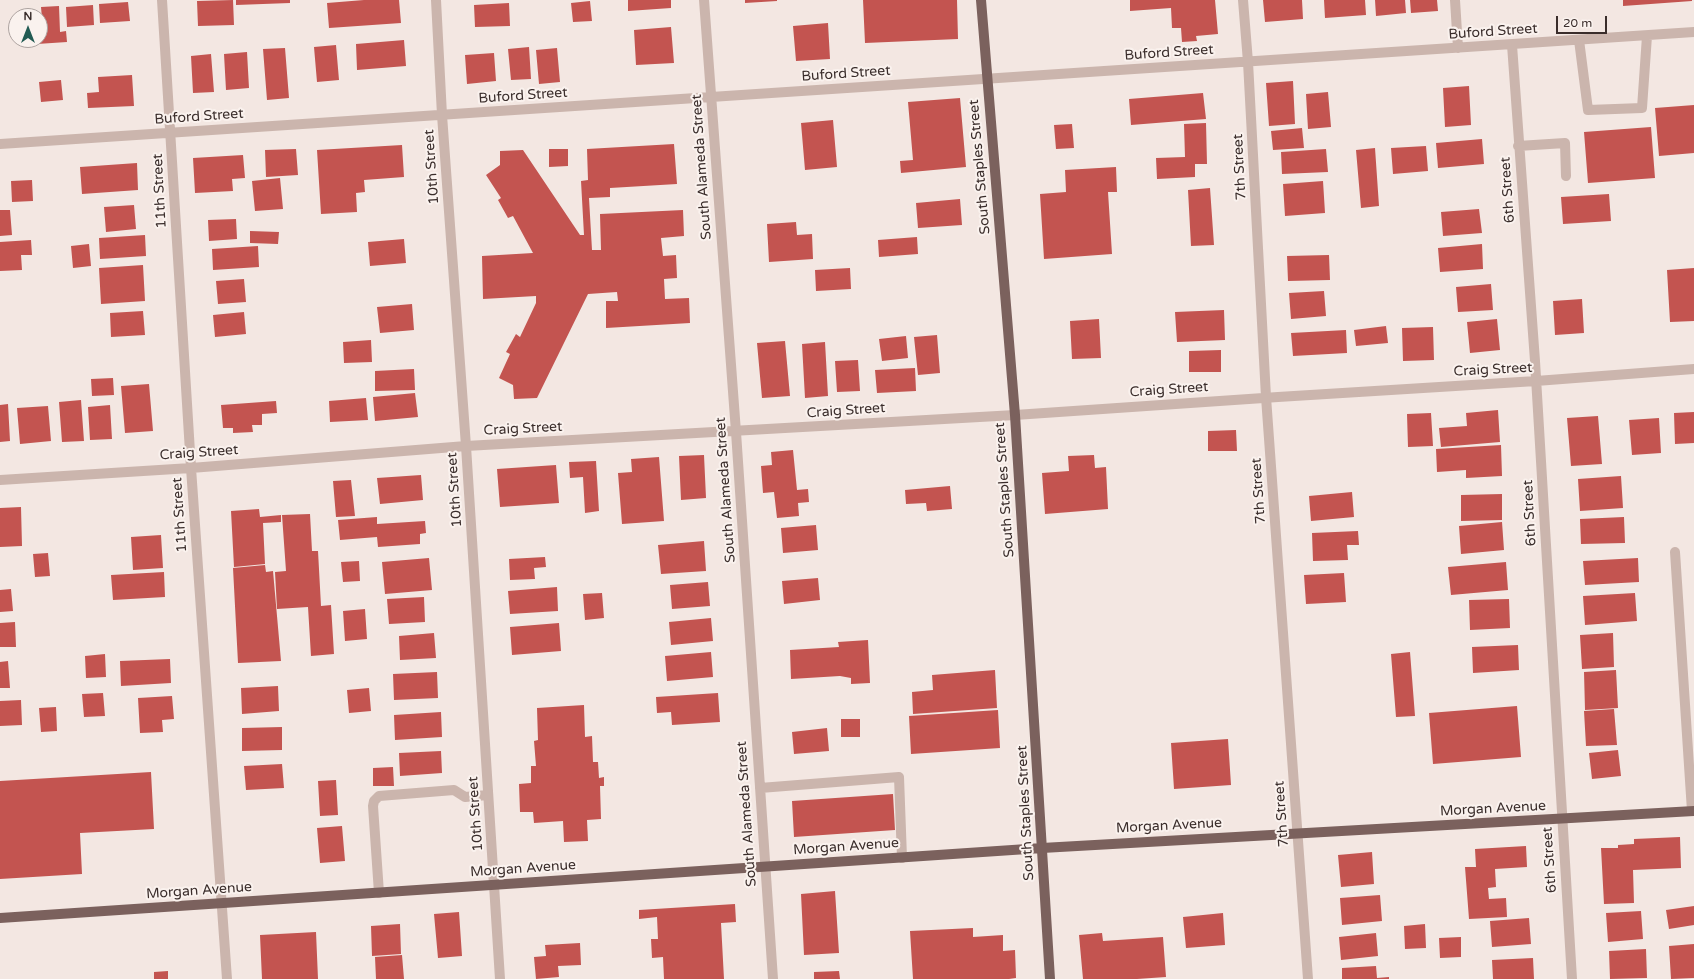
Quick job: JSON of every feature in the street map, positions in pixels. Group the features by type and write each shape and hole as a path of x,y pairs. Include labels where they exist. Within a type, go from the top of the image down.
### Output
{"main road":[{"name":"South Staples Street","path":"981,0 1015,415 1050,979"},
{"name":"Morgan Avenue","path":"0,918 1042,848 1297,833 1562,820 1693,811"}],"street":[{"name":"11th Street","path":"162,0 191,468 227,979"},
{"name":"10th Street","path":"436,0 442,115 466,446 500,979"},
{"name":"South Alameda Street","path":"704,0 736,432 773,979"},
{"name":"7th Street","path":"1243,0 1248,62 1266,397 1308,979"},
{"path":"1455,0 1458,48"},
{"name":"Buford Street","path":"0,144 1694,32"},
{"path":"1579,40 1588,110 1642,108 1647,36"},
{"name":"6th Street","path":"1512,45 1518,146 1536,381 1572,979"},
{"path":"1518,146 1565,143 1566,176"},
{"name":"Craig Street","path":"0,480 191,468 466,446 736,432 1015,415 1266,397 1536,381 1694,369"},
{"path":"1675,552 1693,811"},
{"path":"760,788 899,778 902,858"},
{"path":"379,893 373,806 374,801 379,796 454,790 465,798 488,796"}],"building":[{"path":"233,0 234,25 198,26 197,1"},
{"path":"236,0 290,0 290,3 236,5"},
{"path":"364,0 399,0 401,23 329,28 327,3"},
{"path":"628,0 671,0 671,8 628,11"},
{"path":"745,0 777,0 777,1 745,3"},
{"path":"863,0 957,0 958,39 865,43"},
{"path":"1130,0 1215,0 1218,34 1196,36 1197,41 1182,42 1181,28 1172,28 1171,8 1130,11"},
{"path":"1263,0 1302,0 1303,19 1265,22"},
{"path":"1324,0 1365,0 1366,15 1325,18"},
{"path":"1375,0 1405,0 1406,13 1376,16"},
{"path":"1410,0 1437,0 1438,11 1411,13"},
{"path":"1623,0 1692,0 1692,1 1623,6"},
{"path":"590,1 592,21 573,22 571,3"},
{"path":"128,2 130,21 100,23 99,4"},
{"path":"509,3 510,26 475,27 474,5"},
{"path":"93,5 94,25 67,27 66,7"},
{"path":"59,6 60,32 66,31 67,42 48,43 48,8 41,7"},
{"path":"828,23 830,59 796,61 793,26"},
{"path":"671,27 674,63 636,65 634,30"},
{"path":"404,40 406,66 357,70 356,44"},
{"path":"336,45 339,80 317,82 314,47"},
{"path":"529,47 531,79 511,80 508,49"},
{"path":"285,48 289,98 267,100 263,49"},
{"path":"557,48 560,82 539,84 536,50"},
{"path":"247,52 249,88 226,90 224,54"},
{"path":"494,53 496,81 467,84 465,55"},
{"path":"211,54 214,92 193,93 191,56"},
{"path":"132,75 134,106 88,108 87,93 99,92 98,77"},
{"path":"61,80 63,100 41,102 39,82"},
{"path":"1293,81 1295,124 1269,126 1266,83"},
{"path":"1469,86 1471,125 1445,127 1443,88"},
{"path":"1328,92 1331,127 1308,129 1306,94"},
{"path":"1203,93 1206,119 1131,125 1129,99"},
{"path":"960,98 966,167 901,173 900,161 913,160 908,102"},
{"path":"1694,105 1694,153 1659,156 1655,108"},
{"path":"833,120 837,167 805,170 801,123"},
{"path":"1206,123 1207,164 1195,164 1195,177 1157,179 1156,158 1185,157 1184,124"},
{"path":"1072,124 1074,148 1056,149 1054,125"},
{"path":"1651,127 1655,178 1588,183 1584,132"},
{"path":"1302,128 1304,148 1273,150 1271,131"},
{"path":"1482,139 1484,164 1438,168 1436,143"},
{"path":"674,144 677,184 610,188 610,197 589,198 592,250 601,250 600,214 683,210 684,236 661,238 663,256 676,255 677,278 664,279 665,299 689,298 690,323 606,328 606,301 618,301 617,292 588,294 537,398 514,399 513,385 499,378 510,354 506,352 516,334 520,337 536,303 536,296 483,299 482,256 533,253 513,216 508,218 498,200 501,198 486,175 500,165 500,151 523,150 580,235 584,235 581,181 588,180 587,149"},
{"path":"402,145 404,177 364,180 365,192 356,193 357,212 321,214 317,150"},
{"path":"1426,146 1428,171 1393,174 1391,148"},
{"path":"1375,148 1379,206 1361,208 1356,150"},
{"path":"296,149 298,175 266,177 265,150"},
{"path":"549,149 568,149 568,166 549,167"},
{"path":"1326,149 1328,172 1282,174 1281,152"},
{"path":"243,155 245,178 232,179 233,191 195,193 193,158"},
{"path":"137,163 138,190 82,194 80,167"},
{"path":"1116,167 1117,192 1108,192 1112,254 1044,259 1040,194 1066,192 1065,170"},
{"path":"280,178 283,209 255,211 252,181"},
{"path":"32,180 33,201 12,202 11,181"},
{"path":"1323,181 1325,213 1285,216 1283,184"},
{"path":"1210,188 1214,245 1191,246 1188,190"},
{"path":"1609,194 1611,221 1563,224 1561,197"},
{"path":"960,199 962,225 918,228 916,203"},
{"path":"134,205 136,229 106,232 104,207"},
{"path":"1479,209 1482,233 1443,236 1441,212"},
{"path":"0,210 10,210 12,235 0,236"},
{"path":"236,219 237,239 209,241 208,220"},
{"path":"796,222 797,235 812,234 813,259 769,262 767,224"},
{"path":"250,231 279,232 278,244 250,243"},
{"path":"145,235 146,256 100,259 99,238"},
{"path":"917,237 918,254 879,257 878,240"},
{"path":"404,239 406,263 370,266 368,242"},
{"path":"31,240 32,255 21,255 22,270 0,271 0,242"},
{"path":"89,244 91,266 73,268 71,246"},
{"path":"1482,244 1483,269 1440,272 1438,248"},
{"path":"258,246 259,267 213,270 212,249"},
{"path":"1329,255 1330,280 1288,281 1287,256"},
{"path":"143,265 145,301 101,304 99,268"},
{"path":"850,268 851,289 816,291 815,270"},
{"path":"1694,268 1694,321 1670,322 1667,270"},
{"path":"244,279 246,302 218,304 216,281"},
{"path":"1491,284 1493,310 1458,312 1456,287"},
{"path":"1324,291 1326,316 1291,319 1289,293"},
{"path":"1582,299 1584,333 1555,335 1553,301"},
{"path":"412,304 414,330 380,333 377,307"},
{"path":"1224,310 1225,340 1177,342 1175,312"},
{"path":"143,311 145,335 111,337 110,313"},
{"path":"244,312 246,334 215,337 213,315"},
{"path":"1099,319 1101,358 1072,359 1070,321"},
{"path":"1497,319 1500,350 1470,353 1467,322"},
{"path":"1386,326 1388,343 1356,346 1354,330"},
{"path":"1433,327 1434,360 1403,361 1402,328"},
{"path":"1346,330 1347,353 1293,356 1291,333"},
{"path":"937,335 940,373 918,375 914,337"},
{"path":"906,336 908,358 882,361 879,339"},
{"path":"371,340 372,362 344,363 343,342"},
{"path":"785,341 790,396 762,398 757,343"},
{"path":"825,342 828,396 805,398 802,344"},
{"path":"1221,350 1221,372 1189,372 1189,351"},
{"path":"858,360 860,391 837,392 835,361"},
{"path":"915,368 916,391 877,393 875,370"},
{"path":"414,369 415,390 375,391 375,371"},
{"path":"113,378 114,395 92,396 91,379"},
{"path":"149,384 153,431 125,433 121,386"},
{"path":"415,393 418,417 375,421 373,397"},
{"path":"366,398 368,420 330,422 329,401"},
{"path":"81,400 84,441 62,442 59,402"},
{"path":"276,401 277,413 262,414 262,425 252,425 253,432 233,433 233,428 223,428 221,405"},
{"path":"8,404 10,441 0,442 0,405"},
{"path":"110,405 112,439 90,440 88,407"},
{"path":"48,406 51,441 20,444 17,408"},
{"path":"1498,410 1500,442 1441,447 1439,428 1467,426 1466,413"},
{"path":"1694,412 1694,443 1675,444 1674,413"},
{"path":"1431,413 1433,446 1408,447 1407,414"},
{"path":"1598,416 1602,464 1571,466 1567,418"},
{"path":"1659,418 1661,453 1632,455 1629,420"},
{"path":"1236,430 1237,451 1208,451 1208,431"},
{"path":"1501,445 1502,476 1466,478 1466,470 1437,472 1436,449"},
{"path":"793,450 797,490 808,489 809,502 798,503 799,516 777,518 774,492 763,493 761,466 772,465 771,452"},
{"path":"704,455 706,498 681,500 679,456"},
{"path":"1094,455 1095,468 1106,467 1108,509 1045,514 1042,473 1069,471 1068,456"},
{"path":"659,457 664,521 622,524 618,473 632,472 631,459"},
{"path":"596,461 599,511 585,513 583,477 570,478 569,462"},
{"path":"556,465 559,503 500,507 497,469"},
{"path":"421,475 423,500 380,504 377,478"},
{"path":"1621,476 1623,508 1580,511 1578,479"},
{"path":"351,480 355,516 336,517 333,481"},
{"path":"950,486 952,509 927,511 926,503 906,504 905,490"},
{"path":"1352,492 1354,517 1311,521 1309,496"},
{"path":"1502,494 1502,520 1461,521 1461,495"},
{"path":"21,507 22,546 0,547 0,508"},
{"path":"259,509 260,517 281,515 281,522 263,523 265,564 234,567 231,511"},
{"path":"310,514 312,551 318,551 321,606 331,605 334,654 311,656 308,607 277,609 275,572 286,571 282,515"},
{"path":"377,517 377,524 425,521 426,533 420,534 420,544 378,547 377,537 340,540 338,520"},
{"path":"1624,517 1625,543 1581,544 1580,519"},
{"path":"1502,522 1504,550 1461,554 1459,526"},
{"path":"816,525 818,550 783,553 781,528"},
{"path":"1358,531 1359,545 1347,545 1348,560 1313,561 1312,533"},
{"path":"161,535 163,568 133,570 131,537"},
{"path":"704,541 706,571 661,574 658,545"},
{"path":"48,553 50,576 35,577 33,554"},
{"path":"545,557 546,567 534,568 535,579 510,580 509,559"},
{"path":"429,558 432,590 385,594 382,562"},
{"path":"1638,558 1639,582 1585,585 1583,561"},
{"path":"359,561 360,581 343,582 341,562"},
{"path":"1506,562 1508,590 1451,595 1448,567"},
{"path":"265,565 266,572 273,571 281,661 238,663 233,568"},
{"path":"164,572 165,597 113,600 111,575"},
{"path":"1344,573 1346,602 1306,604 1304,575"},
{"path":"818,578 820,600 784,604 782,581"},
{"path":"708,582 710,606 672,609 670,585"},
{"path":"557,587 558,611 510,614 508,591"},
{"path":"11,589 13,611 0,612 0,590"},
{"path":"602,593 604,618 585,620 583,594"},
{"path":"1635,593 1637,621 1585,625 1583,596"},
{"path":"424,597 425,622 389,624 387,599"},
{"path":"1509,599 1510,628 1470,630 1469,600"},
{"path":"365,609 367,639 345,641 343,611"},
{"path":"711,618 713,641 671,645 669,622"},
{"path":"15,622 16,647 0,647 0,623"},
{"path":"559,623 561,651 512,655 510,627"},
{"path":"434,633 436,658 400,660 399,636"},
{"path":"1613,633 1614,667 1582,669 1580,635"},
{"path":"868,640 870,683 851,684 851,678 840,676 791,679 790,650 839,647 838,642"},
{"path":"1518,645 1519,670 1473,673 1472,647"},
{"path":"711,652 713,677 667,681 665,656"},
{"path":"1410,652 1415,716 1396,717 1391,654"},
{"path":"105,654 106,677 86,678 85,656"},
{"path":"170,659 171,683 121,686 120,661"},
{"path":"8,661 10,688 0,688 0,662"},
{"path":"995,670 997,708 913,714 912,692 933,690 932,675"},
{"path":"1616,670 1618,708 1585,710 1584,672"},
{"path":"437,672 438,698 394,700 393,674"},
{"path":"278,686 279,711 242,714 241,688"},
{"path":"369,688 371,711 349,713 347,690"},
{"path":"103,693 105,716 84,717 82,694"},
{"path":"718,693 720,722 672,725 671,712 657,713 656,697"},
{"path":"172,696 174,719 162,720 163,732 140,733 138,698"},
{"path":"21,700 22,725 0,726 0,701"},
{"path":"584,705 585,737 592,736 593,762 598,762 599,778 604,777 604,786 600,786 601,819 587,820 588,841 564,842 563,821 534,823 533,812 520,812 519,784 531,783 531,766 536,766 534,741 538,740 537,708"},
{"path":"1517,706 1521,757 1433,764 1429,713"},
{"path":"56,707 57,731 41,732 39,708"},
{"path":"1614,709 1617,745 1586,746 1584,711"},
{"path":"998,710 1000,748 911,754 909,716"},
{"path":"441,712 442,737 395,740 394,715"},
{"path":"841,719 860,719 860,737 841,737"},
{"path":"282,727 282,750 242,751 242,728"},
{"path":"827,728 829,751 794,754 792,732"},
{"path":"1228,739 1231,785 1174,789 1171,743"},
{"path":"1618,750 1621,776 1592,779 1589,753"},
{"path":"441,751 442,773 400,776 399,753"},
{"path":"282,764 284,788 246,790 244,766"},
{"path":"393,767 394,786 373,786 373,768"},
{"path":"151,772 154,829 80,833 82,874 0,879 0,781"},
{"path":"336,780 338,815 320,816 318,781"},
{"path":"893,794 895,830 794,837 792,801"},
{"path":"342,826 345,861 320,863 317,828"},
{"path":"1680,837 1681,868 1633,870 1634,903 1604,904 1601,848 1618,848 1618,845 1634,844 1634,839"},
{"path":"1526,846 1527,867 1495,869 1496,887 1488,888 1489,899 1506,898 1507,917 1469,919 1465,867 1476,867 1475,849"},
{"path":"1372,852 1374,884 1341,887 1338,855"},
{"path":"835,891 839,953 804,955 801,894"},
{"path":"1380,895 1382,921 1342,925 1340,898"},
{"path":"735,904 736,922 721,923 724,979 664,979 663,957 652,958 651,939 658,939 657,917 639,919 639,910"},
{"path":"1694,906 1694,925 1669,929 1666,910"},
{"path":"1641,911 1643,939 1608,942 1606,913"},
{"path":"459,912 462,956 438,958 434,914"},
{"path":"1223,913 1225,945 1186,948 1183,917"},
{"path":"1529,918 1531,944 1492,947 1490,921"},
{"path":"400,924 401,954 372,956 371,926"},
{"path":"1425,924 1426,948 1405,949 1404,926"},
{"path":"973,928 973,937 1003,935 1003,951 1015,950 1016,978 913,979 910,931"},
{"path":"316,932 318,979 262,979 260,935"},
{"path":"1102,933 1103,941 1163,937 1166,977 1137,979 1083,979 1079,935"},
{"path":"1376,933 1378,956 1341,960 1339,937"},
{"path":"1461,937 1461,957 1440,958 1439,938"},
{"path":"580,943 581,965 558,966 559,977 536,979 534,957 546,956 545,945"},
{"path":"1694,944 1694,978 1671,979 1669,946"},
{"path":"1646,949 1647,978 1610,979 1609,951"},
{"path":"402,955 404,979 376,979 375,957"},
{"path":"1533,958 1534,979 1493,979 1492,960"},
{"path":"1376,966 1377,978 1389,977 1389,979 1342,979 1342,968"},
{"path":"168,971 168,979 154,979 154,972"},
{"path":"839,971 840,979 814,979 814,972"}]}
